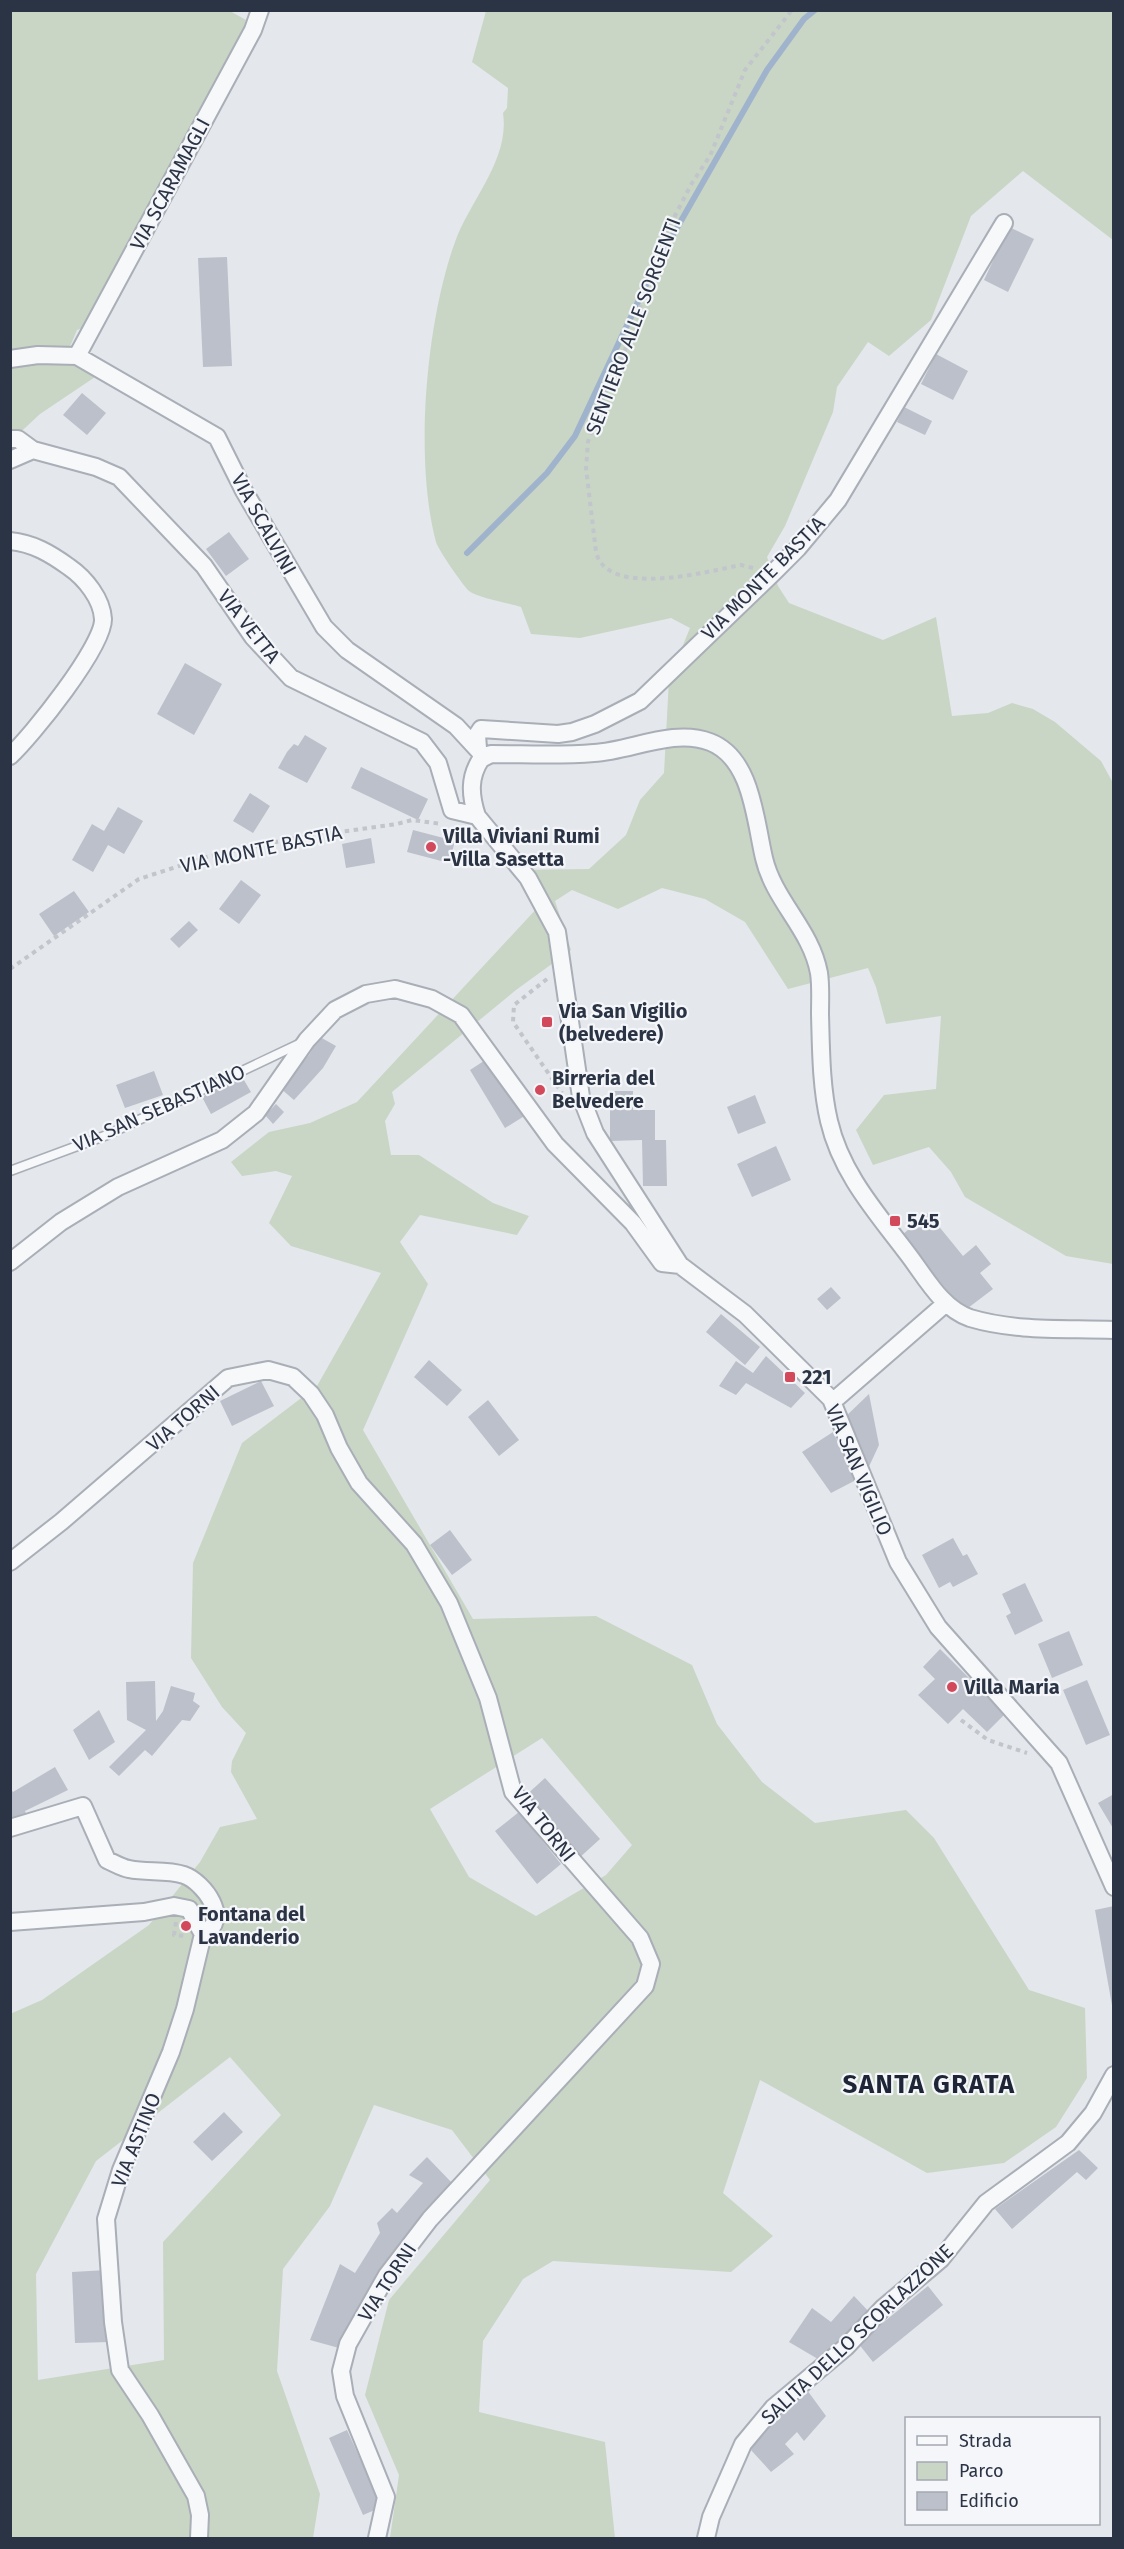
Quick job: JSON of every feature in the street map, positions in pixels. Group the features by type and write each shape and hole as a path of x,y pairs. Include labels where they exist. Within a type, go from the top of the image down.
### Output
{"street":[{"name":"VIA SCARAMAGLI","path":"77,356 252,30 260,10"},
{"name":"VIA MONTE BASTIA","path":"480,753 477,735 482,729 558,734 572,732 595,724 640,701 798,548 838,500 1004,223"},
{"name":"VIA SCALVINI","path":"10,359 38,355 77,356 217,437 244,491 324,627 347,650 456,726 480,753"},
{"name":"VIA VETTA","path":"10,439 18,439 33,450 96,467 119,477 204,567 253,637 291,678 422,742 438,764 452,810 477,816"},
{"path":"10,460 33,450"},
{"path":"10,541 49,552 80,574 96,597 103,619 94,646 28,739 10,756"},
{"path":"477,816 473,804 471,782 480,753 596,753 690,737 721,747 735,761 744,777 768,874 782,902 813,948 817,965 822,1062 829,1119 836,1143 853,1180 872,1209 945,1304 969,1317 1022,1328 1113,1330"},
{"name":"VIA SAN VIGILIO","path":"477,816 510,854 544,905 557,932 581,1097 595,1133 680,1265 745,1314 831,1399 898,1562 938,1627 1059,1763 1113,1887"},
{"name":"VIA SAN SEBASTIANO","path":"10,1262 61,1222 118,1187 222,1140 256,1113 307,1040 335,1010 366,994 395,989 432,999 461,1015 555,1144 633,1223 662,1263 680,1265"},
{"path":"831,1399 838,1397 945,1304"},
{"name":"VIA TORNI","path":"10,1562 61,1522 228,1378 268,1370 293,1377 311,1394 325,1415 339,1448 359,1483 414,1544 449,1603 488,1698 513,1792 640,1938 651,1964 645,1986 430,2219 387,2275 348,2344 341,2371 345,2396 386,2497 376,2538"},
{"name":"VIA ASTINO","path":"10,1828 83,1806 107,1860 128,1869 157,1870 186,1875 212,1899 217,1919 212,1929 195,1935 185,2009 171,2052 121,2170 106,2219 113,2322 120,2370 150,2415 196,2496 200,2515 199,2538"},
{"path":"10,1922 144,1912 174,1906 189,1909 195,1935"},
{"name":"SALITA DELLO SCORLAZZONE","path":"706,2538 711,2517 743,2444 773,2408 846,2347 882,2308 941,2259 986,2203 1068,2144 1093,2113 1113,2075"}],"lane":[{"name":"VIA SAN SEBASTIANO","path":"10,1171 107,1135 307,1040"}],"path":[{"name":"SENTIERO ALLE SORGENTI","path":"774,572 741,565 645,579 629,578 606,569 598,562 596,552 586,468 588,441 604,395 618,370 665,235 692,183 710,156 745,70 792,10"},
{"name":"VIA MONTE BASTIA","path":"10,969 139,879 210,856 290,839 397,824"},
{"path":"563,967 514,1005 513,1022 568,1101"},
{"path":"961,1720 988,1740 1029,1754"},
{"path":"176,1920 174,1935 195,1935"}],"green space":[{"path":"11,11 230,11 246,20 241,38 93,324 77,330 69,349 104,371 40,414 11,441"},
{"path":"486,11 1113,11 1113,240 1023,171 971,216 931,320 889,356 868,342 837,387 833,412 785,526 767,557 778,586 789,603 883,640 936,617 952,716 988,713 1012,703 1033,709 1055,722 1101,761 1113,783 1113,1264 1066,1256 965,1197 951,1172 929,1147 873,1165 856,1130 884,1095 936,1089 941,1016 886,1024 876,987 868,968 788,989 745,922 705,899 662,888 618,909 572,890 555,901 571,950 516,990 392,1092 395,1104 385,1121 391,1155 419,1155 493,1203 529,1216 517,1235 420,1215 400,1242 428,1284 363,1430 473,1619 596,1616 692,1665 717,1724 762,1782 815,1823 906,1810 934,1838 1029,1990 1085,2008 1087,2078 1056,2127 1004,2163 927,2173 760,2080 723,2193 773,2236 731,2272 553,2261 523,2279 483,2341 479,2412 605,2442 615,2538 390,2538 399,2475 365,2395 389,2300 490,2180 452,2130 374,2105 330,2206 283,2269 277,2371 320,2494 313,2538 11,2538 10,2014 42,2000 149,1925 200,1862 220,1827 257,1819 231,1772 232,1761 246,1733 222,1707 191,1658 193,1563 242,1443 317,1386 381,1273 291,1246 269,1223 292,1176 276,1171 242,1176 231,1162 269,1132 310,1123 357,1102 539,906 516,870 589,869 626,835 640,800 664,773 669,679 690,628 671,618 580,638 531,634 521,607 469,591 436,542 429,509 426,472 426,391 430,350 445,274 455,242 495,163 504,130 503,113 507,108 508,88 472,62","holes":["542,1738 632,1845 606,1875 536,1916 469,1877 430,1809","230,2057 281,2115 163,2242 164,2360 38,2380 36,2274 96,2161"]}],"building":[{"path":"1009,227 1034,239 1008,292 984,280"},
{"path":"227,257 232,366 203,367 198,258"},
{"path":"936,354 968,371 953,400 921,384"},
{"path":"82,393 106,413 87,435 63,415"},
{"path":"904,407 932,421 925,435 897,422"},
{"path":"229,532 249,559 226,576 206,549"},
{"path":"185,663 222,684 194,735 157,714"},
{"path":"305,735 327,748 307,783 278,768 287,752 294,744 298,746"},
{"path":"361,767 428,799 418,820 351,788"},
{"path":"250,793 270,806 253,833 233,821"},
{"path":"118,807 143,821 124,854 108,845 93,872 72,860 92,824 104,831"},
{"name":"Villa Viviani Rumi -Villa Sasetta","path":"413,830 455,841 449,863 407,852"},
{"path":"371,838 375,863 346,868 342,844"},
{"path":"241,880 261,895 239,924 219,909"},
{"path":"74,891 89,912 54,936 39,914"},
{"path":"189,921 198,930 179,948 170,939"},
{"path":"320,1037 336,1046 323,1068 294,1100 280,1088 309,1055"},
{"path":"490,1057 526,1115 505,1128 470,1070"},
{"path":"154,1071 163,1095 125,1108 116,1085"},
{"path":"241,1075 251,1092 211,1114 202,1097"},
{"path":"610,1091 633,1091 633,1110 655,1110 655,1140 666,1140 667,1186 643,1186 642,1140 610,1141"},
{"path":"755,1095 766,1123 738,1134 727,1107"},
{"path":"276,1104 284,1112 273,1124 265,1115"},
{"path":"776,1146 791,1180 752,1197 737,1164"},
{"path":"928,1213 963,1256 976,1245 991,1264 980,1273 993,1289 964,1311 902,1235"},
{"path":"831,1287 841,1298 827,1310 817,1299"},
{"path":"721,1314 760,1347 745,1365 706,1332"},
{"path":"766,1356 805,1393 791,1408 746,1383 736,1395 719,1386 736,1361 753,1373"},
{"path":"429,1360 462,1390 447,1406 414,1377"},
{"path":"261,1381 274,1406 232,1426 220,1401"},
{"path":"869,1394 879,1445 866,1473 842,1420"},
{"path":"488,1400 519,1440 499,1456 468,1417"},
{"path":"833,1432 856,1480 831,1493 802,1452"},
{"path":"450,1530 472,1560 452,1575 430,1545"},
{"path":"953,1538 963,1556 967,1554 978,1574 953,1587 950,1582 939,1588 922,1555"},
{"path":"1025,1583 1043,1621 1015,1635 1006,1616 1011,1613 1002,1594"},
{"path":"1069,1631 1083,1665 1052,1678 1038,1644"},
{"name":"Villa Maria","path":"940,1649 1005,1714 987,1732 963,1709 948,1724 918,1695 935,1679 923,1667"},
{"path":"1087,1680 1110,1735 1086,1745 1063,1690"},
{"path":"155,1681 156,1721 163,1711 171,1686 195,1693 193,1701 200,1706 190,1721 182,1720 152,1756 145,1750 119,1776 109,1767 146,1730 127,1720 126,1682"},
{"path":"99,1710 115,1742 89,1760 73,1730"},
{"path":"55,1767 68,1790 25,1811 28,1818 10,1822 10,1788 13,1792"},
{"path":"545,1778 600,1839 578,1859 524,1797"},
{"path":"1114,1794 1114,1830 1098,1803"},
{"path":"519,1812 561,1864 537,1884 495,1831"},
{"path":"1114,1906 1114,2011 1113,2011 1095,1910"},
{"path":"224,2112 243,2132 212,2161 193,2142"},
{"path":"1079,2150 1098,2168 1086,2180 1077,2172 1012,2229 995,2209"},
{"path":"427,2157 452,2183 402,2242 339,2348 310,2340 340,2264 355,2273 380,2233 377,2223 392,2208 397,2213 423,2183 409,2175"},
{"path":"107,2270 110,2342 75,2343 72,2272"},
{"path":"928,2286 943,2305 873,2362 858,2343"},
{"path":"854,2296 871,2314 848,2332 823,2362 789,2342 812,2308 831,2322"},
{"path":"807,2390 826,2416 804,2441 797,2432 785,2444 794,2454 771,2472 751,2450 768,2425"},
{"path":"347,2430 382,2507 363,2515 329,2438"}],"waterway":[{"path":"467,553 547,473 575,436 653,270 767,70 804,19 815,10"}],"place":[{"name":"Villa Viviani Rumi -Villa Sasetta","path":"431,847"},
{"name":"Via San Vigilio (belvedere)","path":"547,1022"},
{"name":"Birreria del Belvedere","path":"540,1090"},
{"name":"545","path":"895,1221"},
{"name":"221","path":"790,1377"},
{"name":"Villa Maria","path":"952,1687"},
{"name":"Fontana del Lavanderio","path":"186,1926"}],"district":[{"name":"SANTA GRATA","path":"929,2084"}]}
